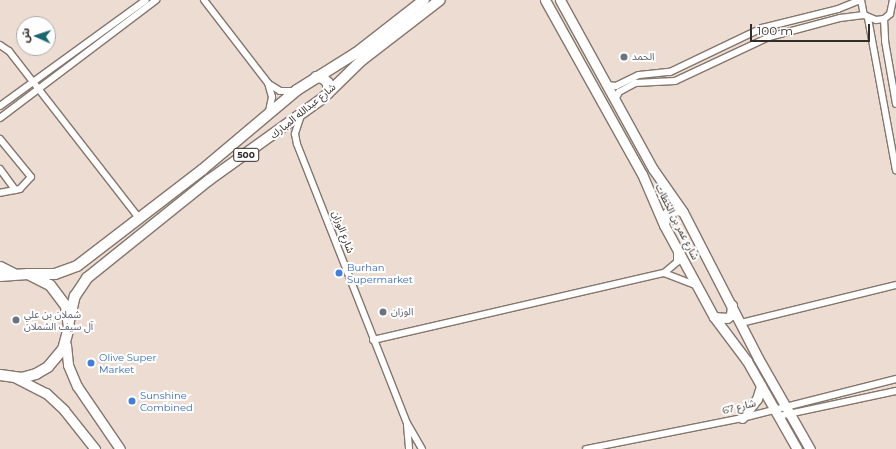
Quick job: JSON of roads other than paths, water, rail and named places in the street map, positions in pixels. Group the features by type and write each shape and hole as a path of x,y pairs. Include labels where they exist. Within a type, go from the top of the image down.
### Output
{"main road":[{"name":"شارع عبدالله المبارك","path":"0,276 14,273 55,274 71,270 140,219 202,170 269,112 297,90 316,76 356,52 424,0"},
{"name":"شارع عبدالله المبارك","path":"66,344 69,321 75,296 86,278 209,180 301,115 328,93 362,60 440,0"},
{"path":"316,76 326,80 329,86 328,93"},
{"path":"237,139 238,149 248,153"},
{"path":"28,274 54,288 66,306 69,321"},
{"path":"0,375 14,378 29,376 48,367 66,344"}],"street":[{"path":"0,106 146,0"},
{"path":"0,118 156,0"},
{"path":"204,0 268,83 280,91 297,90"},
{"name":"شارع عمر بن الخطاب","path":"545,0 642,174 664,225 696,285 714,317 747,361 797,449"},
{"name":"شارع عمر بن الخطاب","path":"560,0 652,169 683,212 741,323 810,449"},
{"path":"607,85 616,86 645,74 670,72 762,28 838,9 860,0 866,16 896,170"},
{"path":"615,100 619,92 635,84 675,80 769,37 840,18 866,16 876,20 884,19 894,9 893,0"},
{"path":"884,19 885,41 896,104"},
{"path":"0,45 9,51 34,82 140,219"},
{"path":"268,83 272,97 269,112"},
{"name":"شارع الوزان","path":"301,115 295,134 297,144 407,424 422,449"},
{"path":"0,139 30,175 30,180 15,190 0,193"},
{"path":"0,169 15,190"},
{"path":"664,225 665,215 668,211 678,210 683,212"},
{"path":"374,340 664,273 677,262 677,248"},
{"path":"0,266 14,273"},
{"path":"664,273 696,285"},
{"path":"741,323 896,285"},
{"path":"714,317 727,318 731,315 732,305"},
{"path":"66,344 68,365 77,386 120,449"},
{"path":"14,378 35,385 46,393 64,410 95,449"},
{"name":"شارع 67","path":"777,412 786,405 896,379"},
{"path":"742,418 757,399 761,386"},
{"name":"شارع 67","path":"586,449 777,412 791,414 896,391"},
{"name":"شارع الوزان","path":"407,424 408,449"}],"place":[{"name":"الحمد","path":"624,57"},
{"name":"Burhan Supermarket","path":"339,273"},
{"name":"الوزان","path":"383,312"},
{"name":"شملان بن علي آل سيف الشملان","path":"16,320"},
{"name":"Olive Super Market","path":"91,363"},
{"name":"Sunshine Combined","path":"132,401"}]}
